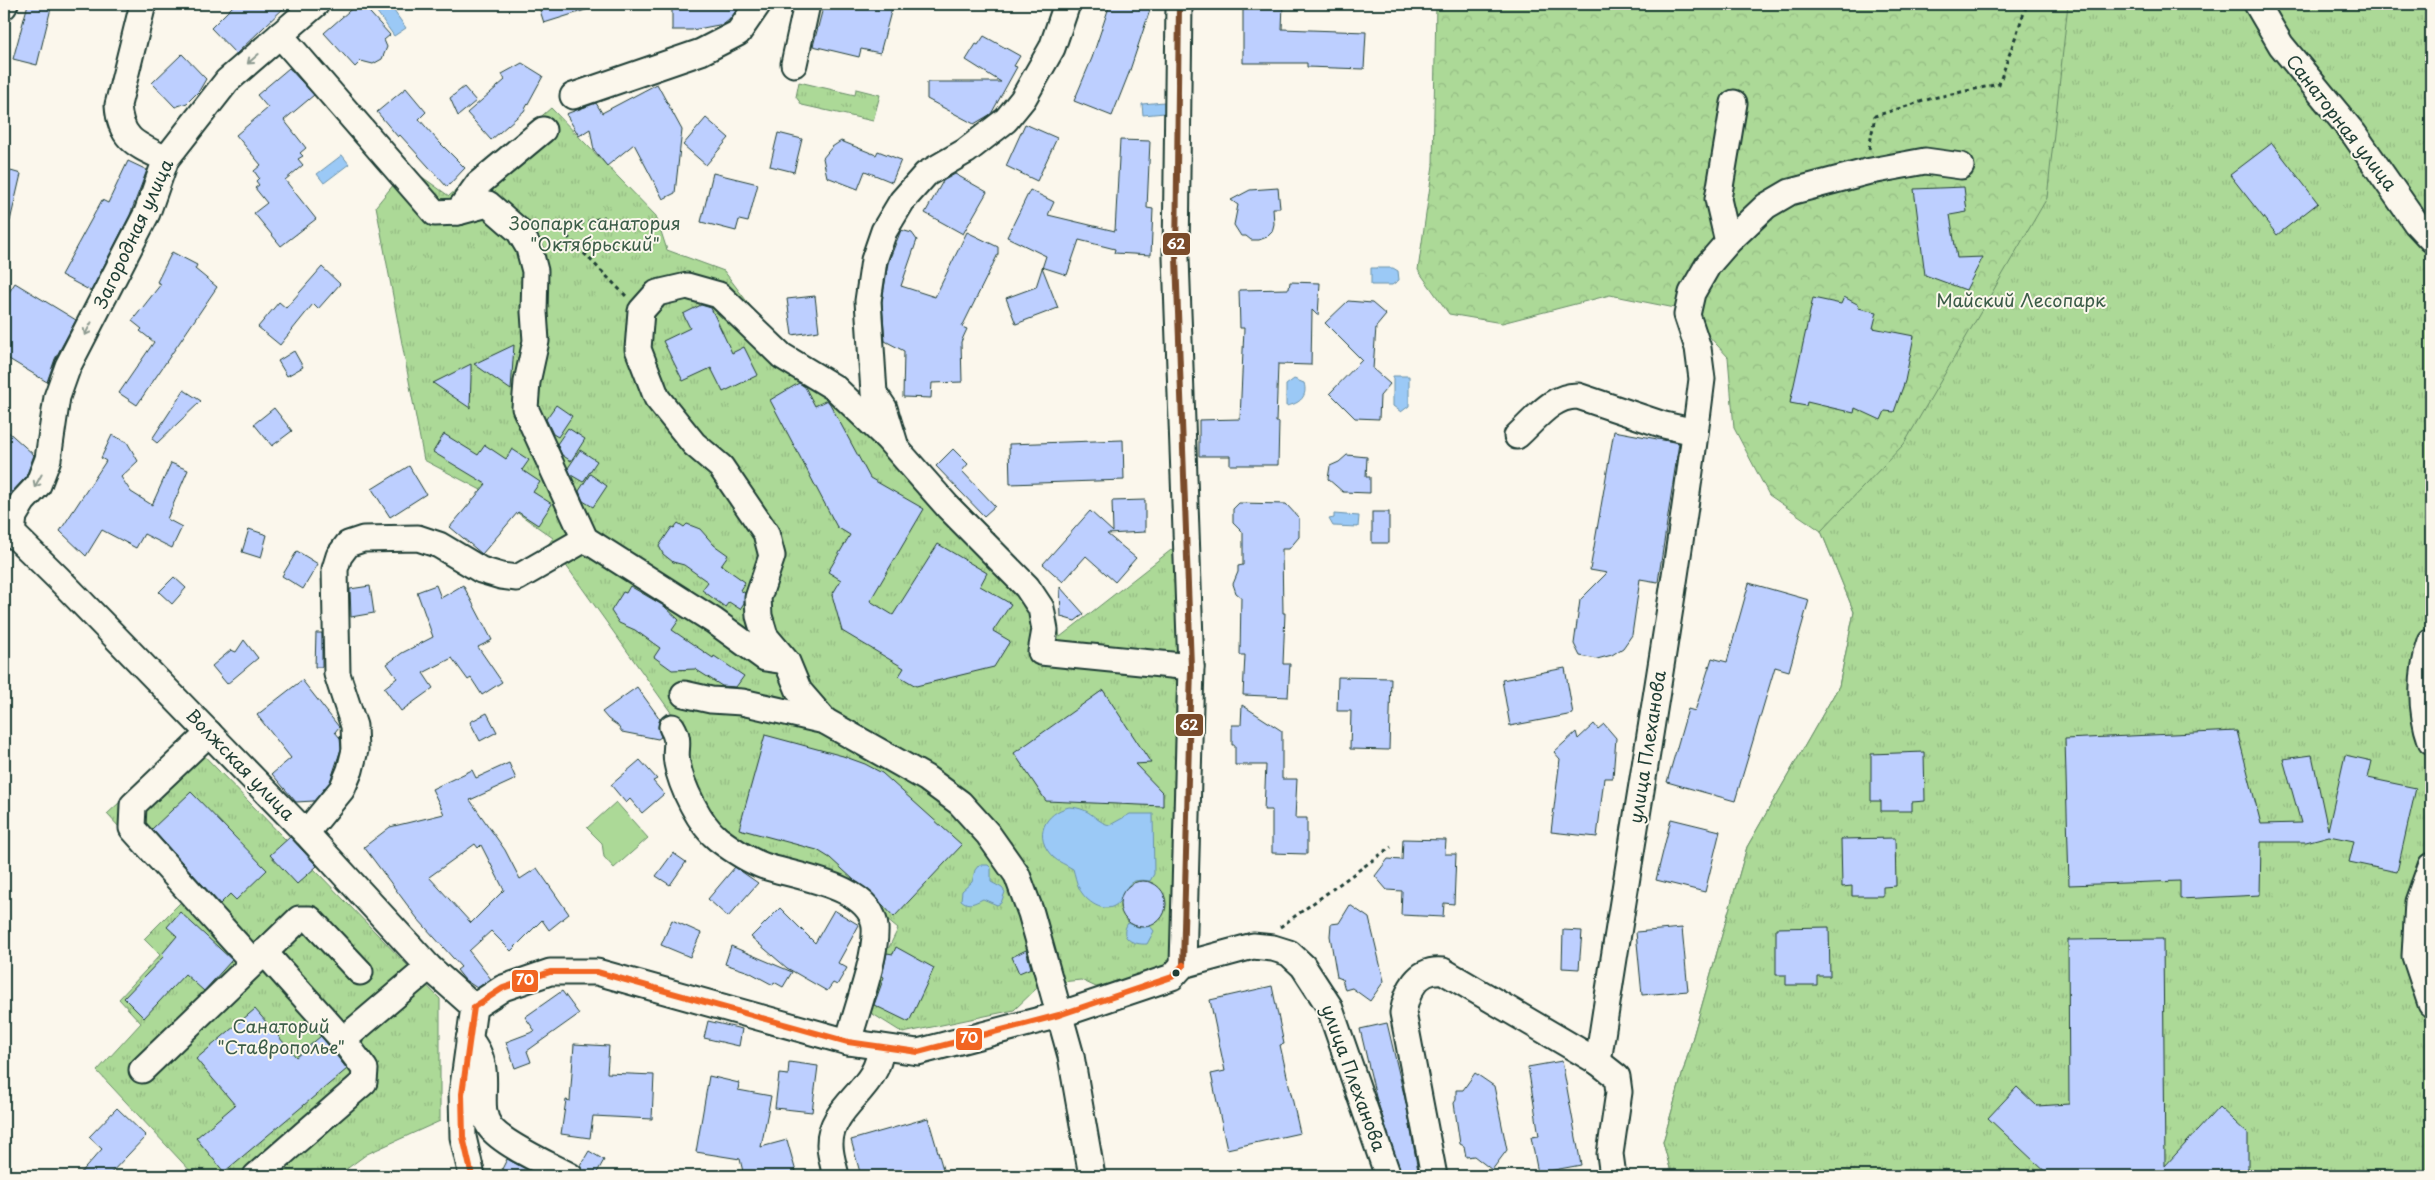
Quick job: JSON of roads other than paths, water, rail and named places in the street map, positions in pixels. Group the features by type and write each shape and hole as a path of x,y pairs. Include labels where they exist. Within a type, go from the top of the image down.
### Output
{"street":[{"path":"143,4 118,105 119,122 125,133 133,141 166,159"},
{"name":"Загородная улица","path":"8,529 23,501 38,485 48,459 57,397 68,366 147,213 166,159 227,81 316,4"},
{"path":"573,96 708,48 738,33 758,4"},
{"path":"794,64 807,4"},
{"path":"896,448 884,408 874,393 868,301 874,260 884,231 902,200 926,174 966,151 1006,120 1023,99 1052,48 1067,4"},
{"path":"472,1176 463,1138 462,1094 474,1007 503,988 550,972 597,972 848,1042 918,1052 1059,1015 1172,977 1183,965 1191,667 1176,258 1179,4"},
{"name":"Санаторная улица","path":"2257,4 2281,45 2354,134 2416,223 2431,239"},
{"path":"280,36 435,213 458,212 488,204 519,230 529,248 534,271 536,341 527,382 525,408 585,540 714,621 764,658 787,662"},
{"path":"1728,242 1718,198 1734,103"},
{"path":"458,212 478,184 542,130"},
{"name":"улица Плеханова","path":"1598,1062 1619,916 1644,784 1702,379 1698,348 1687,315 1692,293 1708,265 1728,242 1766,206 1790,192 1866,172 1925,161 1961,166"},
{"path":"825,720 799,691 787,662 765,636 759,616 758,598 772,556 766,533 721,467 694,444 657,398 638,350 641,311 657,293 687,286 718,295 782,356 835,388 896,448 948,507 1028,586 1041,608 1045,630 1041,652 1191,667"},
{"path":"1517,436 1553,402 1567,396 1578,396 1664,425 1695,432"},
{"name":"Волжская улица","path":"8,529 306,833 429,968 474,1007"},
{"path":"306,833 342,789 350,770 355,750 354,726 337,674 335,568 339,556 348,544 363,538 418,538 439,545 481,570 501,576 517,578 585,540"},
{"path":"2431,642 2422,684 2426,727 2431,741"},
{"path":"684,694 711,700 742,702 825,720 926,778 960,803 988,834 1017,874 1031,913 1070,1056 1092,1176"},
{"path":"672,727 678,737 676,760 680,777 696,812 717,838 763,866 829,884 846,892 868,910 875,925 874,945 848,1042"},
{"path":"209,733 133,805 132,828 258,957 343,1040 365,1069 364,1082 256,1176"},
{"path":"2431,866 2418,902 2414,956 2431,1004"},
{"path":"142,1070 299,919 310,919 360,972"},
{"name":"улица Плеханова","path":"1183,965 1253,946 1273,948 1289,953 1303,966 1329,1006 1388,1176"},
{"path":"343,1040 429,968"},
{"path":"1434,1176 1403,1012 1406,997 1414,983 1424,973 1434,970 1443,971 1613,1072 1619,1083 1610,1154 1613,1176"},
{"path":"469,1039 478,1049 484,1069 485,1111 490,1126 500,1137 570,1176"},
{"path":"836,1176 830,1145 832,1130 838,1118 868,1083 878,1066 880,1047"}],"water":[{"path":"389,4 406,28 394,36 372,5"},
{"path":"1164,102 1165,113 1143,115 1142,104"},
{"path":"342,155 349,164 324,183 317,174"},
{"path":"1371,268 1393,268 1398,271 1399,280 1392,285 1371,285"},
{"path":"1393,376 1409,376 1409,406 1401,412 1393,406"},
{"path":"1294,379 1304,383 1305,392 1302,399 1286,406 1286,385"},
{"path":"1334,514 1359,516 1358,527 1333,526 1329,519 1334,518"},
{"path":"1069,807 1088,812 1100,821 1110,825 1130,814 1153,814 1154,874 1150,881 1141,880 1131,883 1122,898 1113,907 1107,908 1096,905 1086,898 1078,886 1073,869 1053,857 1043,841 1044,826 1048,820 1053,814"},
{"path":"979,865 988,865 991,868 991,882 1002,888 1005,892 1001,903 997,905 983,899 969,904 961,900 962,891 972,882 975,870"},
{"path":"1128,923 1138,927 1150,926 1154,931 1147,944 1132,942 1128,939 1125,928"}],"park label":[{"name":"Зоопарк санатория \"Октябрьский\"","path":"595,234"},
{"name":"Майский Лесопарк","path":"2021,301"},
{"name":"Санаторий \"Ставрополье\"","path":"281,1037"}]}
